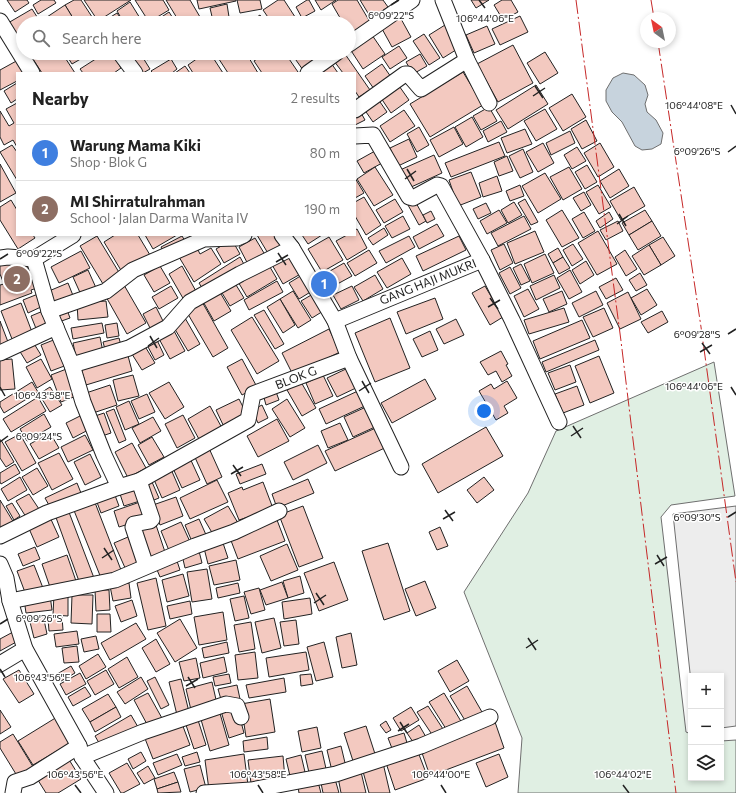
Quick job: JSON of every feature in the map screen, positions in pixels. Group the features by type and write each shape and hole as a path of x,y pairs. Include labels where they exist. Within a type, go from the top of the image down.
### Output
{"street":[{"path":"356,39 412,0"},
{"path":"443,0 467,60 489,103"},
{"path":"0,21 16,47"},
{"path":"24,60 31,72"},
{"path":"125,60 134,72"},
{"path":"309,72 326,60"},
{"path":"356,109 405,74 408,74 421,89 467,60"},
{"name":"GANG HAJI MUKRI","path":"334,321 482,260 441,186 437,185 413,198 409,198 373,135 356,136"},
{"path":"0,258 8,257 34,259 71,236"},
{"path":"49,311 106,291 133,270 204,239 237,238 242,236"},
{"path":"283,236 292,248 334,321 349,358 401,467"},
{"path":"72,365 129,348 168,327 190,302 240,274 292,248"},
{"path":"34,259 49,311 72,365 83,402 104,455 119,487"},
{"path":"482,260 512,320 559,422"},
{"path":"0,353 56,327"},
{"name":"BLOK G","path":"139,481 248,420 252,394 349,358"},
{"path":"0,536 47,513 139,481 152,519 150,521 134,524 133,527 146,566"},
{"path":"10,601 115,580 195,546 234,532 279,511"},
{"path":"0,564 6,578 10,601 25,649 80,752 106,793"},
{"path":"0,664 25,649"},
{"path":"13,793 15,782 30,777 80,752 226,704 237,706 241,717"},
{"path":"204,793 251,790 336,774 421,746 490,718"}],"green space":[{"path":"714,362 735,496 671,505 661,517 686,732 688,733 688,781 724,781 724,741 736,740 736,793 518,793 522,738 464,592 528,493 556,431"}],"shaded area":[{"path":"623,73 634,75 645,85 648,95 645,104 647,112 656,120 663,133 661,144 652,149 642,150 635,146 622,122 612,112 606,101 606,90 613,78"},
{"path":"736,506 736,726 724,728 724,673 690,673 673,514"}],"building":[{"path":"7,0 27,0 29,3 15,12"},
{"path":"41,0 54,0 56,3 38,14 33,5"},
{"path":"74,0 81,0 91,16 72,16 65,5"},
{"path":"84,0 131,0 106,16 95,16"},
{"path":"135,0 163,0 169,10 159,16 145,16"},
{"path":"166,0 190,0 199,16 176,16"},
{"path":"197,0 236,0 236,1 199,9"},
{"path":"237,0 260,0 262,9 240,13"},
{"path":"278,0 284,0 294,16 267,16 263,10"},
{"path":"309,0 315,11 306,16 301,16 296,7"},
{"path":"315,0 336,0 321,10"},
{"path":"338,0 357,0 370,22 356,30 356,16 339,16 332,4"},
{"path":"360,0 383,0 388,7 371,18"},
{"path":"471,0 489,0 476,8"},
{"path":"502,0 511,0 518,12 503,20 494,5"},
{"path":"130,2 139,16 120,16 117,11"},
{"path":"227,4 229,16 212,16 210,8"},
{"path":"65,5 72,16 48,16"},
{"path":"32,9 36,16 20,16"},
{"path":"169,12 172,16 163,16"},
{"path":"117,13 119,16 112,16"},
{"path":"520,16 528,32 500,45 492,29"},
{"path":"400,17 411,37 392,47 381,27"},
{"path":"16,18 16,36 8,23"},
{"path":"445,25 459,48 443,58 429,35"},
{"path":"487,26 495,44 474,53 466,35"},
{"path":"424,34 440,58 429,65 413,41"},
{"path":"372,35 385,54 363,69 356,58 356,45"},
{"path":"513,45 533,83 498,102 477,64"},
{"path":"399,46 407,58 390,69 382,57"},
{"path":"545,52 558,73 540,84 527,63"},
{"path":"420,54 427,66 413,74 406,62"},
{"path":"20,60 26,72 16,72 16,82 0,90 0,70"},
{"path":"34,60 67,60 74,72 41,72"},
{"path":"69,60 79,60 72,64"},
{"path":"94,60 116,60 121,68 115,72 82,72 80,69"},
{"path":"126,60 144,60 150,69 145,72 135,72"},
{"path":"169,60 172,60 177,69 173,72 151,71"},
{"path":"195,60 215,60 222,72 192,72 188,65"},
{"path":"220,60 250,60 257,72 227,72"},
{"path":"290,60 298,72 261,72 254,61"},
{"path":"296,60 319,60 303,70"},
{"path":"349,60 370,90 359,97 356,92 356,72 342,72 334,61"},
{"path":"331,63 337,72 318,72"},
{"path":"382,64 391,77 374,89 365,76"},
{"path":"185,66 189,72 176,72"},
{"path":"463,72 483,105 430,137 410,104"},
{"path":"397,83 409,100 391,113 379,95"},
{"path":"16,84 16,100 11,103 4,91"},
{"path":"536,85 548,104 508,129 496,110"},
{"path":"572,94 586,117 563,131 549,108"},
{"path":"378,99 387,112 373,122 364,109"},
{"path":"16,104 16,145 13,140 4,145 0,137 0,111 9,126 14,123 6,109"},
{"path":"489,107 497,121 481,130 473,116"},
{"path":"545,109 557,129 536,141 524,121"},
{"path":"404,110 415,126 390,142 380,126"},
{"path":"360,111 365,120 356,124 356,113"},
{"path":"472,117 483,137 466,147 455,127"},
{"path":"586,120 597,141 582,149 571,129"},
{"path":"501,121 507,132 488,142 483,131"},
{"path":"419,127 429,145 417,152 407,134"},
{"path":"454,127 463,144 439,157 430,140"},
{"path":"525,129 532,144 507,153 501,138"},
{"path":"570,131 575,143 551,155 546,143"},
{"path":"409,139 417,157 398,166 390,148"},
{"path":"499,142 505,156 451,177 445,163"},
{"path":"543,143 554,163 538,172 526,152"},
{"path":"600,143 614,167 598,177 584,153"},
{"path":"12,145 16,151 16,178 0,152"},
{"path":"577,147 586,161 572,169 564,155"},
{"path":"523,149 533,172 520,178 509,156"},
{"path":"375,151 382,163 364,173 357,161"},
{"path":"434,155 442,173 409,188 400,170"},
{"path":"507,156 513,171 499,176 494,162"},
{"path":"0,164 16,193 0,202"},
{"path":"587,165 597,182 585,189 575,172"},
{"path":"375,167 393,195 374,206 357,179"},
{"path":"569,167 582,189 563,200 550,177"},
{"path":"619,169 629,186 610,198 600,181"},
{"path":"471,172 481,197 458,206 449,180"},
{"path":"545,173 561,199 538,213 522,186"},
{"path":"497,176 502,191 483,197 479,183"},
{"path":"356,180 364,193 356,197"},
{"path":"520,185 524,196 510,201 506,191"},
{"path":"598,185 611,207 599,214 586,192"},
{"path":"634,187 645,206 621,220 610,201"},
{"path":"584,192 591,205 581,211 573,198"},
{"path":"364,197 381,225 366,235 356,218 356,201"},
{"path":"395,199 403,212 384,223 376,210"},
{"path":"525,199 538,222 531,225 518,203"},
{"path":"11,200 16,208 16,236 34,236 35,238 18,249 0,220 0,207"},
{"path":"415,201 426,221 419,225 408,205"},
{"path":"514,202 522,215 508,223 501,210"},
{"path":"486,203 491,213 478,219 473,209"},
{"path":"499,210 507,223 487,234 480,221"},
{"path":"562,210 579,238 562,247 546,220"},
{"path":"645,210 652,221 629,235 622,223"},
{"path":"431,211 435,219 427,223 423,215"},
{"path":"584,212 595,231 583,238 572,219"},
{"path":"609,212 613,219 600,228 596,221"},
{"path":"403,216 410,229 392,238 385,226"},
{"path":"524,216 531,229 498,246 491,233"},
{"path":"618,221 623,231 606,240 600,230"},
{"path":"652,221 661,236 638,250 629,235"},
{"path":"437,224 444,236 419,249 413,237"},
{"path":"384,228 388,235 373,245 368,238"},
{"path":"356,230 367,248 347,260 336,241 345,236 356,236"},
{"path":"535,231 544,252 515,264 507,243"},
{"path":"598,231 617,264 597,275 578,243"},
{"path":"97,236 120,274 103,284 80,246"},
{"path":"113,236 139,236 150,255 122,272 104,242"},
{"path":"146,236 175,236 153,249"},
{"path":"182,236 187,244 165,255 161,247"},
{"path":"258,236 279,236 284,246 269,255"},
{"path":"303,236 320,236 308,244"},
{"path":"409,236 415,247 386,263 379,251"},
{"path":"459,236 466,250 423,271 416,256"},
{"path":"329,237 343,260 322,272 308,249"},
{"path":"663,237 675,256 661,265 649,245"},
{"path":"255,238 267,258 250,268 239,247"},
{"path":"232,240 240,254 224,263 216,249"},
{"path":"504,244 513,263 500,270 491,250"},
{"path":"573,244 583,259 572,266 563,250"},
{"path":"649,245 661,265 644,275 632,256"},
{"path":"196,246 200,254 211,248 221,264 194,282 179,257"},
{"path":"558,248 563,257 553,263 548,254"},
{"path":"369,250 377,263 355,276 347,263"},
{"path":"625,250 637,269 626,276 615,257"},
{"path":"81,251 90,268 59,283 51,267"},
{"path":"292,251 304,272 283,284 271,263"},
{"path":"545,254 554,273 532,283 524,264"},
{"path":"240,257 245,266 204,291 199,283"},
{"path":"563,257 570,268 559,274 553,263"},
{"path":"402,258 411,274 387,288 377,272"},
{"path":"586,261 594,275 580,284 572,270"},
{"path":"0,262 26,265 37,288 31,290 32,293 0,305 0,285 4,284 0,274"},
{"path":"267,262 277,279 247,297 237,280"},
{"path":"344,263 352,276 330,288 323,275"},
{"path":"521,264 530,281 521,285 513,268"},
{"path":"160,266 170,283 154,292 144,275"},
{"path":"182,266 197,293 184,300 169,274"},
{"path":"510,267 521,288 510,294 499,273"},
{"path":"88,270 97,290 82,297 73,277"},
{"path":"570,270 582,292 569,299 557,278"},
{"path":"307,272 317,288 299,299 289,283"},
{"path":"640,273 647,285 636,291 629,280"},
{"path":"375,275 383,289 363,301 354,287"},
{"path":"554,275 560,288 536,300 530,286"},
{"path":"616,278 623,290 606,299 599,287"},
{"path":"233,280 244,298 230,306 219,288"},
{"path":"277,281 283,292 249,310 244,300"},
{"path":"68,283 74,298 56,306 49,291"},
{"path":"124,285 146,323 127,334 105,295"},
{"path":"171,286 178,298 159,309 152,297"},
{"path":"352,286 359,300 341,309 333,295"},
{"path":"485,286 503,317 490,325 472,293"},
{"path":"218,289 231,311 214,321 201,298"},
{"path":"528,289 539,309 524,317 514,296"},
{"path":"647,289 657,305 641,315 631,298"},
{"path":"293,291 311,320 298,328 280,299"},
{"path":"318,291 328,308 312,318 301,301"},
{"path":"562,291 567,304 549,312 543,299"},
{"path":"596,291 603,305 579,317 572,303"},
{"path":"628,292 641,319 620,329 607,303"},
{"path":"38,294 43,306 28,313 23,300"},
{"path":"435,298 443,319 406,334 397,312"},
{"path":"280,299 295,325 283,333 267,307"},
{"path":"201,300 228,348 213,357 185,309"},
{"path":"106,301 108,317 78,320 77,303"},
{"path":"21,303 32,332 12,339 1,311"},
{"path":"66,307 70,318 56,323 53,312"},
{"path":"156,307 165,325 152,332 143,314"},
{"path":"564,308 569,322 529,334 524,320"},
{"path":"604,308 613,328 593,337 583,317"},
{"path":"264,310 284,344 275,349 254,315"},
{"path":"43,311 50,326 37,331 31,316"},
{"path":"662,311 668,322 648,333 641,322"},
{"path":"252,317 279,361 257,374 231,330"},
{"path":"185,318 200,344 188,351 173,326"},
{"path":"390,318 410,368 375,382 355,333"},
{"path":"456,319 464,335 444,344 436,329"},
{"path":"582,320 590,338 540,359 533,341"},
{"path":"0,321 8,342 0,345"},
{"path":"102,323 104,333 73,339 71,328"},
{"path":"117,323 119,336 107,338 105,325"},
{"path":"173,329 185,351 170,359 158,337"},
{"path":"329,329 340,352 293,375 282,353"},
{"path":"430,331 438,350 422,357 413,339"},
{"path":"100,337 103,352 76,357 73,343"},
{"path":"119,338 122,349 106,353 103,342"},
{"path":"56,339 67,365 51,371 41,345"},
{"path":"157,340 164,355 155,360 147,345"},
{"path":"595,340 599,350 546,372 542,362"},
{"path":"33,342 41,355 27,363 19,350"},
{"path":"143,343 155,363 142,370 130,351"},
{"path":"501,351 512,376 502,382 496,371 488,375 480,362"},
{"path":"127,352 132,371 86,385 80,365"},
{"path":"599,356 614,393 590,403 575,366"},
{"path":"12,359 15,389 0,390 0,360"},
{"path":"41,359 52,379 37,388 26,367"},
{"path":"242,359 257,387 242,395 227,367"},
{"path":"570,365 576,382 555,390 548,373"},
{"path":"69,368 79,395 61,402 51,375"},
{"path":"348,368 358,387 337,397 327,378"},
{"path":"133,375 139,396 118,401 113,380"},
{"path":"323,375 333,396 315,404 306,383"},
{"path":"425,379 436,399 392,423 381,403"},
{"path":"507,381 517,398 504,406 508,413 496,420 479,391 491,384 494,389"},
{"path":"32,382 38,392 4,413 0,406 0,402"},
{"path":"169,382 184,407 165,419 149,393"},
{"path":"301,382 316,408 302,416 287,390"},
{"path":"110,385 117,405 90,414 83,394"},
{"path":"577,386 584,405 563,413 555,394"},
{"path":"50,387 62,405 50,412 39,394"},
{"path":"275,389 279,400 266,405 263,394"},
{"path":"360,390 367,405 326,424 319,409"},
{"path":"147,394 155,412 139,419 131,401"},
{"path":"38,397 46,411 11,432 3,419"},
{"path":"239,399 248,417 225,429 216,410"},
{"path":"287,399 305,428 290,437 272,409"},
{"path":"129,401 139,424 125,430 116,407"},
{"path":"262,405 268,418 258,423 252,410"},
{"path":"210,406 222,428 200,441 188,419"},
{"path":"366,407 375,427 353,437 344,417"},
{"path":"114,409 126,440 119,443 106,412"},
{"path":"104,413 111,433 99,437 92,417"},
{"path":"44,414 51,427 27,441 20,429"},
{"path":"82,415 90,429 73,438 66,423"},
{"path":"183,415 195,438 177,448 165,424"},
{"path":"153,417 161,431 140,443 132,428"},
{"path":"277,419 289,441 258,457 247,436"},
{"path":"340,423 348,440 328,448 321,431"},
{"path":"380,426 389,446 335,471 325,451"},
{"path":"486,427 503,456 438,493 422,464"},
{"path":"50,433 59,448 39,459 30,444"},
{"path":"20,434 36,463 22,471 5,442"},
{"path":"85,435 93,450 68,462 61,447"},
{"path":"152,437 164,457 149,465 138,445"},
{"path":"0,440 14,462 6,467 0,458"},
{"path":"132,443 146,468 128,478 115,452"},
{"path":"318,445 327,463 293,480 284,462"},
{"path":"208,446 222,477 207,484 193,453"},
{"path":"59,453 73,479 52,490 38,463"},
{"path":"90,454 101,477 85,485 74,462"},
{"path":"189,456 200,480 182,488 171,464"},
{"path":"15,464 20,473 1,484 0,473"},
{"path":"262,464 266,474 240,484 236,474"},
{"path":"170,467 180,490 162,498 152,475"},
{"path":"37,468 48,486 33,495 22,477"},
{"path":"20,477 27,490 8,501 1,489"},
{"path":"484,477 494,490 477,503 467,490"},
{"path":"308,479 314,493 277,508 272,494"},
{"path":"217,480 228,502 190,519 180,498"},
{"path":"137,482 143,500 124,506 118,488"},
{"path":"152,482 159,498 149,502 142,486"},
{"path":"263,482 274,511 252,520 251,516 239,520 228,493 242,487 243,490"},
{"path":"77,483 81,493 50,507 45,498"},
{"path":"113,490 119,506 101,513 95,497"},
{"path":"29,494 39,509 26,517 16,501"},
{"path":"176,497 183,516 160,525 153,505"},
{"path":"0,500 14,523 0,532"},
{"path":"94,500 121,570 101,578 73,508"},
{"path":"140,502 145,519 119,527 114,511"},
{"path":"12,503 20,516 14,520 6,506"},
{"path":"228,506 238,523 214,536 204,519"},
{"path":"303,506 323,558 299,567 279,515"},
{"path":"67,507 94,578 80,584 54,512"},
{"path":"49,515 59,537 37,547 27,524"},
{"path":"199,519 207,537 193,544 185,525"},
{"path":"277,520 285,541 238,559 230,538"},
{"path":"155,522 166,555 148,561 136,528"},
{"path":"181,522 191,544 170,553 161,531"},
{"path":"440,527 448,546 437,550 429,532"},
{"path":"128,537 140,564 126,570 114,543"},
{"path":"223,543 228,558 208,564 204,548"},
{"path":"388,543 410,611 384,620 362,551"},
{"path":"287,544 298,570 271,581 260,556"},
{"path":"35,547 40,559 23,566 18,554"},
{"path":"199,551 202,563 185,568 182,555"},
{"path":"67,555 76,581 51,590 42,564"},
{"path":"176,558 180,570 160,577 155,565"},
{"path":"236,560 240,580 214,585 209,566"},
{"path":"334,562 348,600 319,611 304,573"},
{"path":"34,565 43,588 26,595 17,571"},
{"path":"207,569 212,599 192,602 187,572"},
{"path":"183,574 189,596 167,602 162,580"},
{"path":"300,576 304,593 288,598 283,581"},
{"path":"156,578 166,626 148,630 137,583"},
{"path":"425,581 436,608 416,616 405,589"},
{"path":"282,582 288,598 266,605 260,590"},
{"path":"129,583 131,598 113,601 110,586"},
{"path":"238,583 240,593 218,598 216,588"},
{"path":"259,588 265,610 251,614 244,592"},
{"path":"95,590 109,590 110,610 96,611"},
{"path":"54,594 68,594 68,616 53,615"},
{"path":"50,595 52,610 26,613 24,599"},
{"path":"72,595 93,595 92,624 71,623"},
{"path":"244,596 249,618 235,621 230,599"},
{"path":"310,598 312,614 284,619 282,602"},
{"path":"132,600 137,616 121,622 115,606"},
{"path":"190,601 192,614 170,619 167,606"},
{"path":"223,612 227,640 199,645 194,617"},
{"path":"97,614 110,614 111,632 97,632"},
{"path":"43,615 47,634 34,638 29,618"},
{"path":"62,617 63,630 49,631 48,619"},
{"path":"274,618 281,648 262,653 255,622"},
{"path":"180,619 197,648 175,662 157,633"},
{"path":"296,620 299,644 284,646 280,622"},
{"path":"251,622 255,649 239,652 234,625"},
{"path":"136,623 146,639 110,660 101,643"},
{"path":"77,631 79,644 56,647 54,634"},
{"path":"13,632 18,641 0,651 0,639"},
{"path":"351,633 357,665 342,668 336,637"},
{"path":"96,636 99,649 84,652 81,639"},
{"path":"156,639 170,664 156,672 142,648"},
{"path":"227,642 229,653 204,658 202,648"},
{"path":"324,642 333,677 316,681 307,647"},
{"path":"77,646 79,662 64,663 62,648"},
{"path":"255,652 258,678 238,680 235,655"},
{"path":"306,652 309,670 269,677 266,658"},
{"path":"98,654 106,667 86,679 79,666"},
{"path":"127,657 138,677 119,688 108,669"},
{"path":"224,657 227,672 203,678 200,663"},
{"path":"196,658 200,678 184,681 179,662"},
{"path":"457,660 469,681 450,692 438,671"},
{"path":"71,666 75,673 61,681 57,674"},
{"path":"19,670 34,694 19,703 3,679"},
{"path":"106,670 114,684 95,695 87,681"},
{"path":"80,673 86,684 66,695 60,684"},
{"path":"229,674 231,683 215,686 213,677"},
{"path":"311,674 313,684 301,686 300,675"},
{"path":"141,677 148,689 125,704 117,692"},
{"path":"155,677 169,705 161,709 147,681"},
{"path":"284,678 286,692 249,698 246,685"},
{"path":"181,679 189,712 177,715 169,682"},
{"path":"212,682 217,704 191,710 186,689"},
{"path":"237,685 240,699 222,703 218,689"},
{"path":"467,686 482,712 466,722 450,696"},
{"path":"85,687 91,696 73,706 68,697"},
{"path":"148,693 163,720 149,728 134,700"},
{"path":"444,693 462,723 448,732 429,702"},
{"path":"108,694 116,707 90,722 82,709"},
{"path":"270,699 275,732 246,737 241,704"},
{"path":"428,706 443,729 433,736 417,712"},
{"path":"116,707 121,717 95,732 90,722"},
{"path":"237,707 244,733 229,738 221,711"},
{"path":"411,707 419,720 401,731 393,718"},
{"path":"0,710 11,727 0,734"},
{"path":"219,710 229,745 210,751 200,716"},
{"path":"131,715 138,727 102,748 95,736"},
{"path":"57,717 72,742 33,765 18,741"},
{"path":"197,717 206,745 194,749 185,722"},
{"path":"181,721 190,745 153,759 144,736"},
{"path":"386,721 391,730 386,733 380,725"},
{"path":"495,722 504,748 430,776 421,750"},
{"path":"419,725 426,737 415,745 407,733"},
{"path":"366,726 376,757 354,764 344,733"},
{"path":"317,727 321,748 302,752 298,731"},
{"path":"404,733 408,746 393,751 388,738"},
{"path":"13,734 35,770 19,779 0,748 0,742"},
{"path":"267,737 268,749 244,752 243,741"},
{"path":"341,746 346,767 332,771 327,750"},
{"path":"322,751 327,773 310,777 305,755"},
{"path":"141,752 146,761 133,769 128,759"},
{"path":"197,752 200,762 185,766 182,757"},
{"path":"418,752 428,778 395,790 386,763"},
{"path":"177,754 182,765 158,775 153,763"},
{"path":"244,754 248,785 209,790 205,760"},
{"path":"499,754 508,777 486,787 476,763"},
{"path":"301,755 305,772 290,776 286,759"},
{"path":"283,756 285,779 251,783 248,760"},
{"path":"68,758 81,779 58,793 46,793 36,777"},
{"path":"127,763 140,784 121,793 109,773"},
{"path":"383,763 390,793 369,793 362,768"},
{"path":"200,765 206,788 190,792 184,769"},
{"path":"148,766 155,778 144,784 137,773"},
{"path":"174,772 178,782 157,789 154,779"},
{"path":"361,772 366,793 341,793 338,777"},
{"path":"335,779 339,793 323,793 321,783"},
{"path":"178,782 181,792 158,793 157,789"},
{"path":"318,782 321,793 299,793 298,787"}],"power":[{"path":"576,0 621,341 676,793"},
{"path":"651,0 653,12"},
{"path":"659,48 701,327 736,582"}],"place":[{"name":"MI Shirratulrahman","path":"17,279"},
{"name":"Warung Mama Kiki","path":"324,284"}]}
